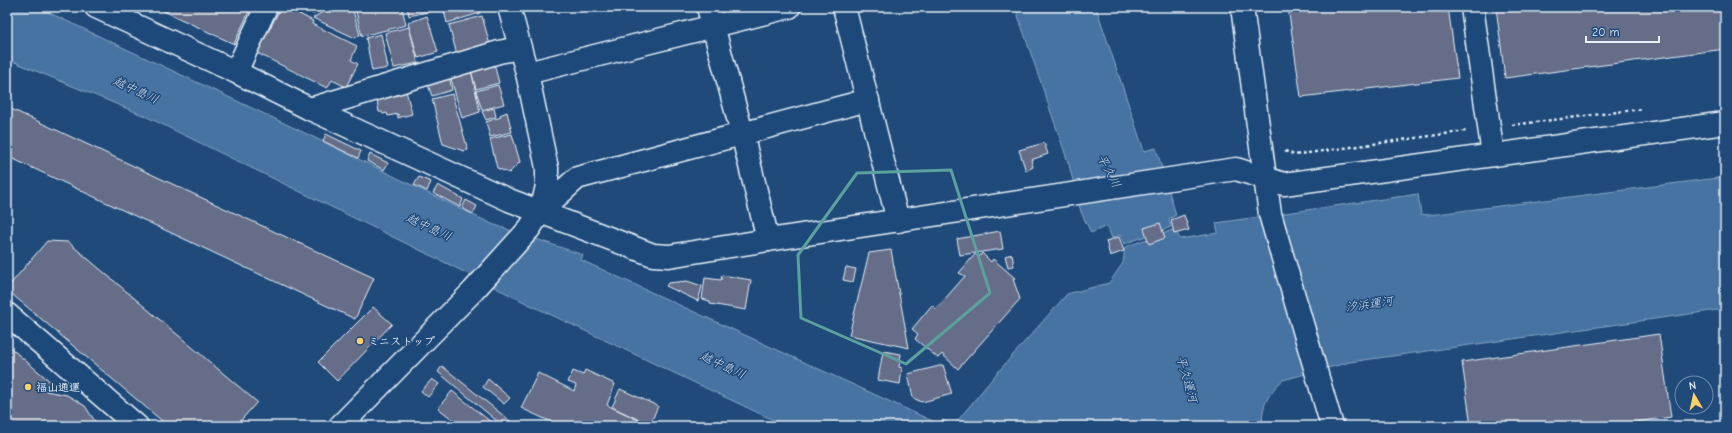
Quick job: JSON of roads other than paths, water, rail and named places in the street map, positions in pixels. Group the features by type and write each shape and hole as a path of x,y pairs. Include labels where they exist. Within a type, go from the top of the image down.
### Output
{"street":[{"path":"96,7 236,72 310,109 509,200 653,255 686,255 768,240 1236,169 1284,184 1725,124"},
{"path":"236,72 266,7"},
{"path":"508,7 527,73 547,168 547,186 541,211"},
{"path":"527,73 710,16 789,7"},
{"path":"844,7 898,221"},
{"path":"1242,7 1265,178 1272,218 1332,426"},
{"path":"1472,7 1493,155"},
{"path":"710,16 742,133 768,240"},
{"path":"310,109 499,52 519,48"},
{"path":"340,426 473,291 529,230 541,211 577,178 868,100"},
{"path":"7,314 137,426"}],"water":[{"path":"7,7 37,7 307,134 492,224 583,255 581,260 939,424 942,420 954,425 997,373 1067,294 1109,283 1123,263 1125,247 1175,229 1180,239 1218,233 1216,223 1418,194 1421,214 1429,215 1725,177 1725,309 1350,362 1283,380 1270,395 1264,406 1262,419 1263,426 786,426 522,301 145,116 7,59"},
{"name":"平久川","path":"1015,7 1096,7 1144,151 1156,148 1176,215 1169,219 1171,227 1124,244 1120,235 1112,238 1107,226 1091,233 1081,212 1069,165"}],"place":[{"name":"ミニストップ","path":"360,341"},
{"name":"福山通運","path":"28,387"}],"water label":[{"name":"越中島川","path":"136,90"},
{"name":"越中島川","path":"429,227"},
{"name":"汐浜運河","path":"1369,304"},
{"name":"越中島川","path":"723,365"},
{"name":"平久運河","path":"1187,379"}]}
